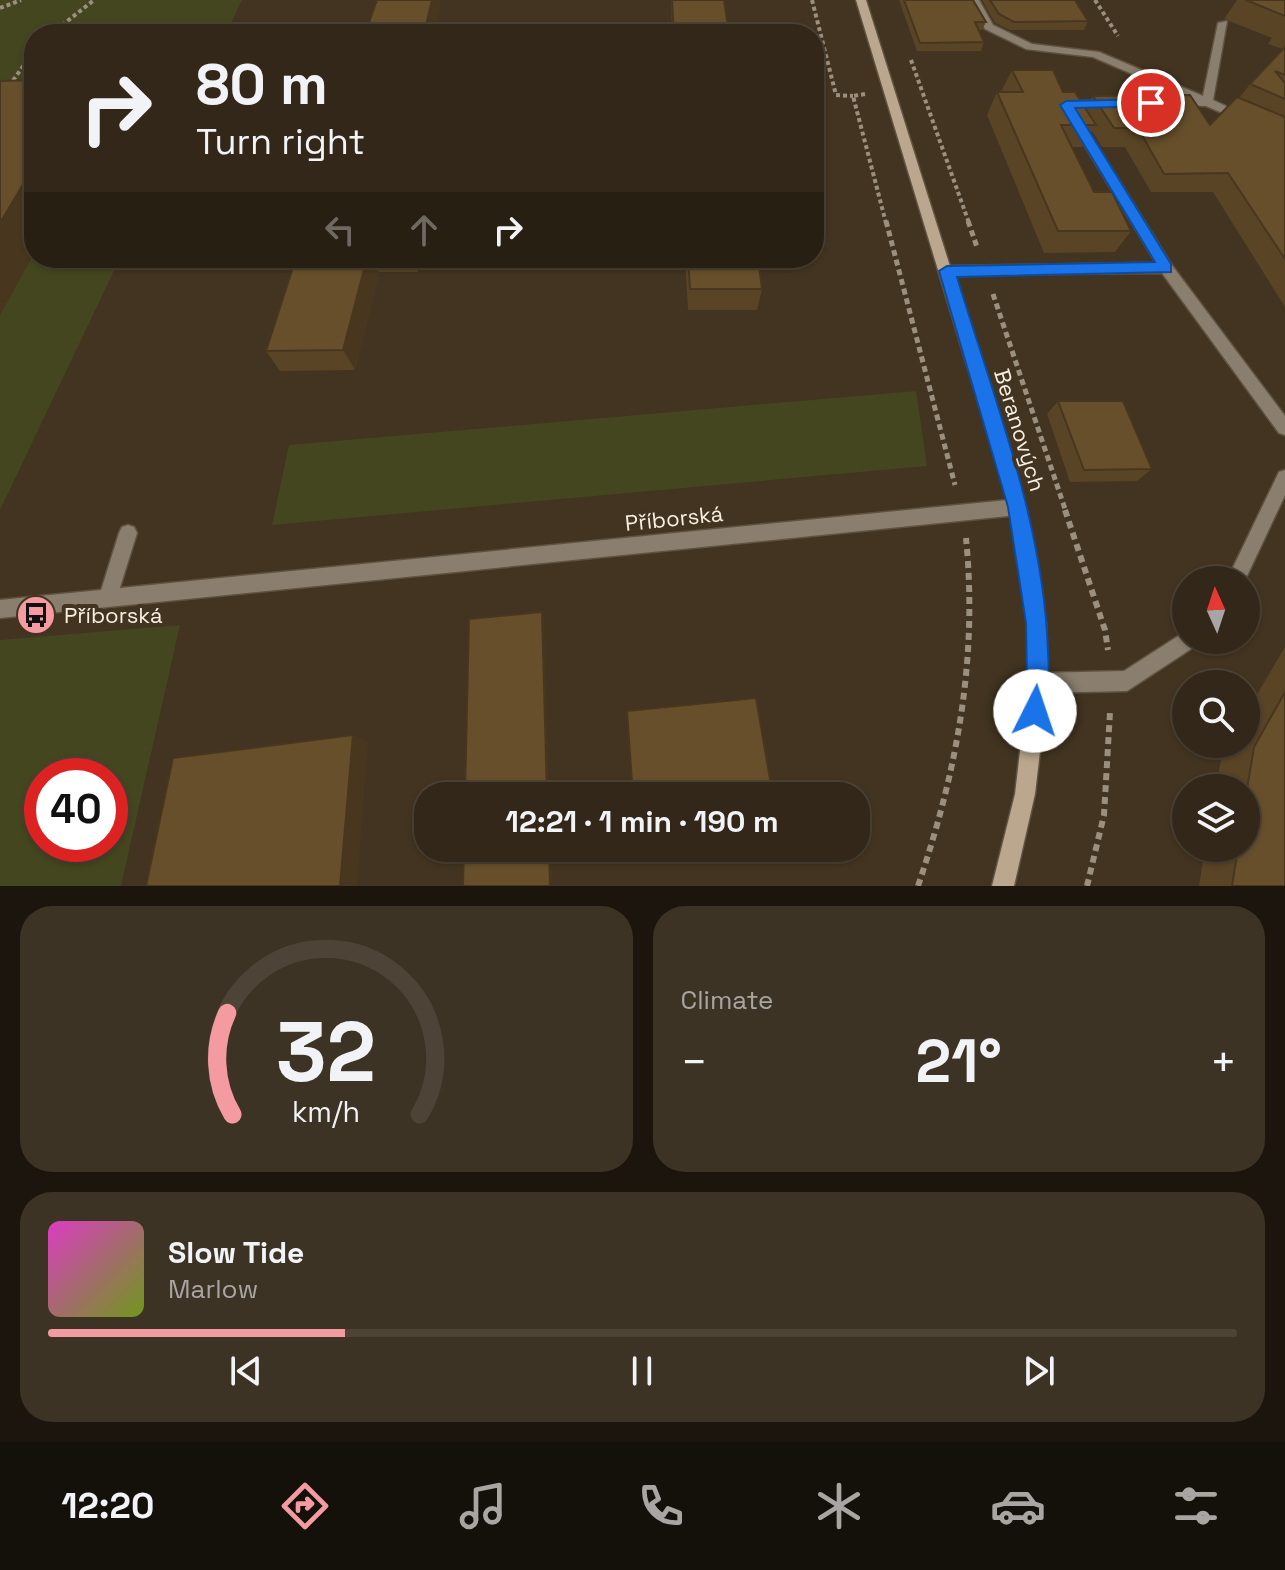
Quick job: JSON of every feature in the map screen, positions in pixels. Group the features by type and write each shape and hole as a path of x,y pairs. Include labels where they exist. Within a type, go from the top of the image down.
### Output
{"street":[{"name":"Beranových","path":"861,0 1018,507 1037,623 1038,683 1025,794 1003,886"},
{"path":"974,0 989,27 1030,47 1095,54 1259,124"},
{"path":"1207,102 1223,23"},
{"path":"1160,103 1207,102"},
{"path":"1113,104 1066,105 1166,268 1285,428"},
{"path":"947,271 1166,268"},
{"path":"1243,566 1285,477"},
{"name":"Příborská","path":"0,609 1018,507"},
{"path":"108,597 128,533"},
{"path":"1038,683 1127,681 1172,650"}],"path":[{"path":"0,8 21,0"},
{"path":"64,24 94,0"},
{"path":"812,0 818,24"},
{"path":"824,48 836,95 853,96 890,89"},
{"path":"0,85 7,88 24,65"},
{"path":"853,96 962,513 973,590 968,672 952,776 918,886"}],"green space":[{"path":"0,0 242,0 231,24 24,24 24,126 0,154"},
{"path":"26,268 115,268 0,510 0,315"},
{"path":"916,391 927,466 272,525 289,445"},
{"path":"180,625 128,855 128,758 24,758 24,862 126,862 121,886 0,886 0,640"}],"building":[{"path":"377,0 432,0 426,24 369,24"},
{"path":"672,0 724,0 728,24 673,24"},
{"path":"904,0 973,0 986,22 975,22 984,42 920,43"},
{"path":"990,0 1075,0 1088,21 1014,22 999,14"},
{"path":"1246,0 1285,0 1285,16"},
{"path":"1285,47 1285,75 1275,71 1285,83 1285,99 1250,84"},
{"path":"1012,70 1053,70 1063,92 1075,92 1096,125 1061,125 1094,192 1112,192 1131,231 1058,231 997,92 1023,92"},
{"path":"24,80 24,183 0,223 0,81"},
{"path":"1190,95 1210,125 1237,97 1285,117 1285,259 1228,173 1164,174 1138,128 1114,128 1093,96"},
{"path":"293,268 364,268 343,350 266,351"},
{"path":"689,268 759,268 762,289 690,289"},
{"path":"1058,401 1123,401 1152,469 1084,470"},
{"path":"542,612 547,782 465,782 469,619"},
{"path":"1285,692 1285,886 1232,886 1236,862 1260,862 1260,774 1250,774 1252,758 1260,758 1260,736"},
{"path":"756,698 771,782 632,782 627,711"},
{"path":"353,735 340,886 146,886 173,758"},
{"path":"464,862 549,862 550,886 463,886"}],"place":[{"name":"Příborská","path":"36,615"}],"route":[{"path":"1035,711 1037,623 1018,507 947,271 1166,268 1066,105 1151,103"}]}
